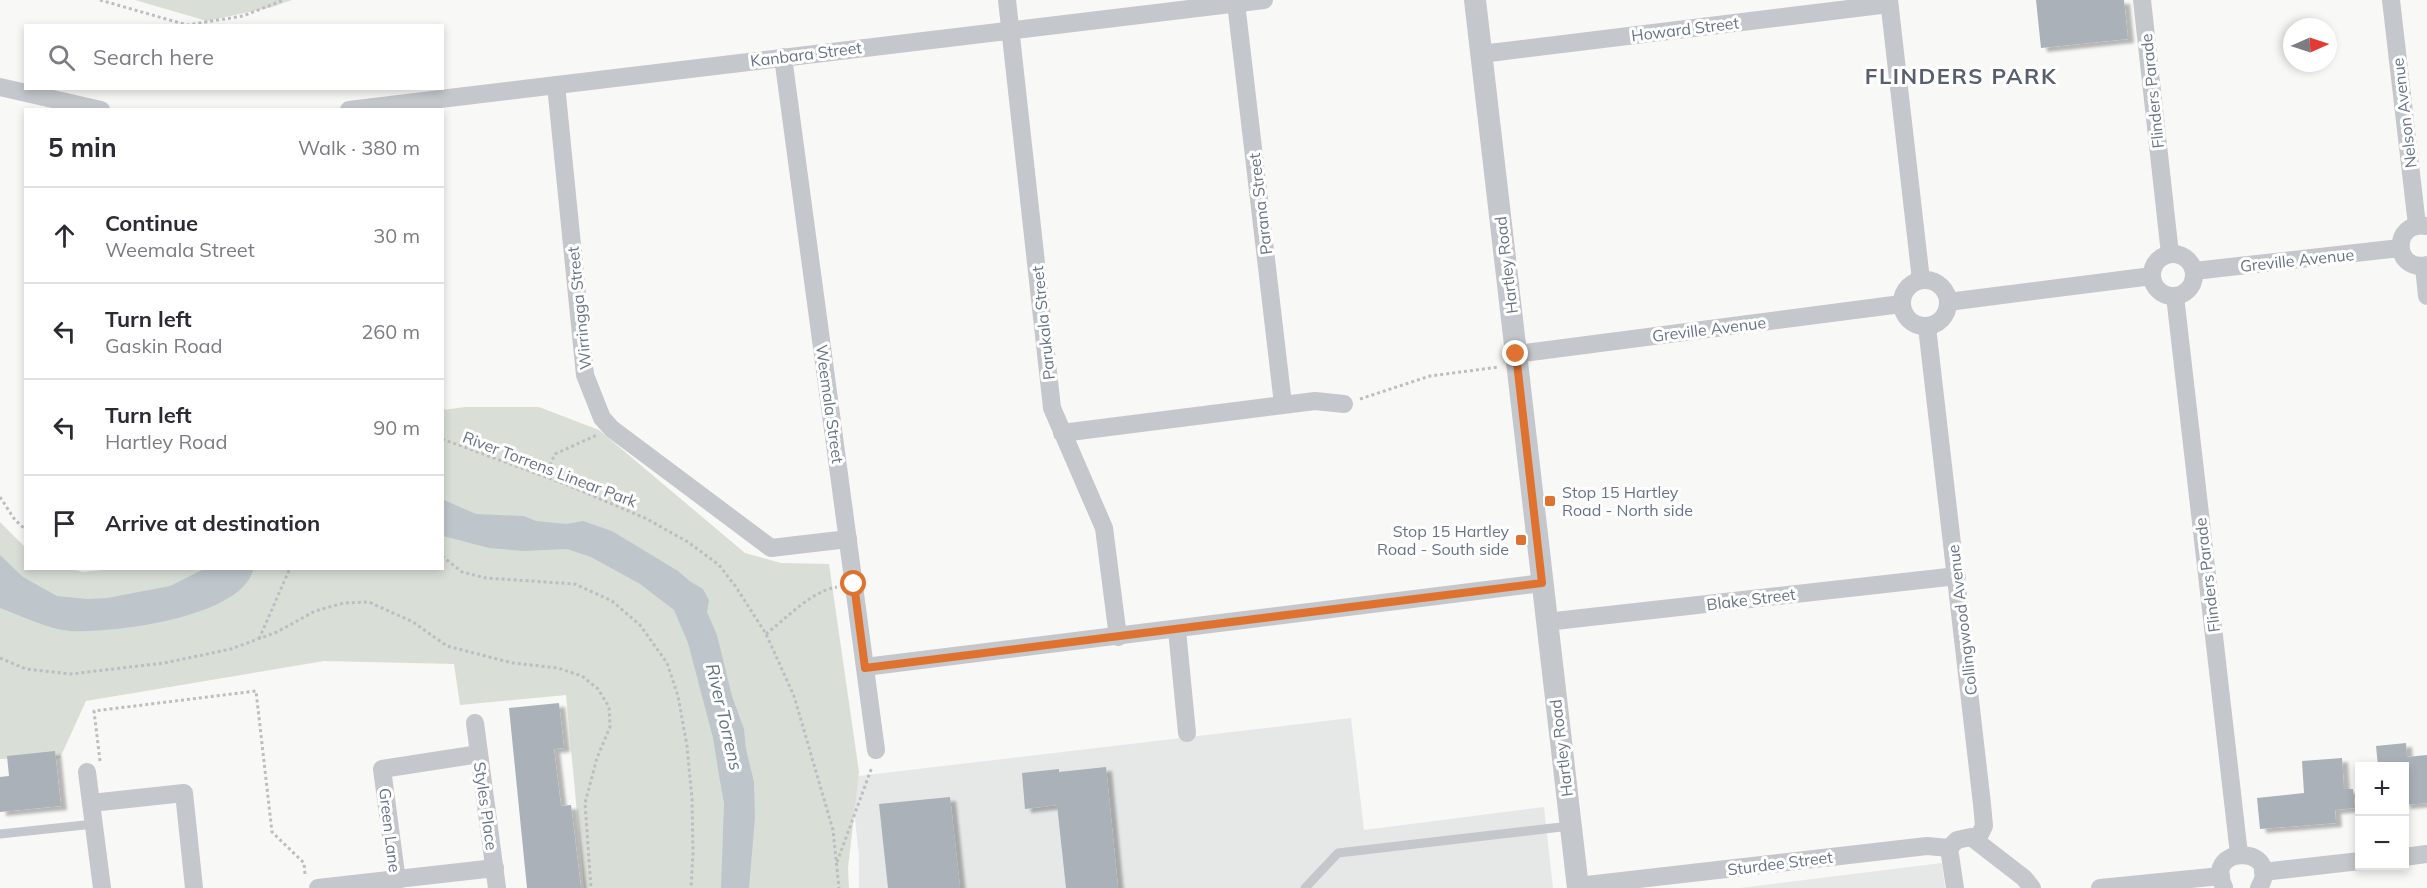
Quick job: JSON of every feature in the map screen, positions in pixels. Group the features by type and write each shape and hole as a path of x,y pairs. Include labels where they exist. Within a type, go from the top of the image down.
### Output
{"street":[{"name":"Parukala Street","path":"1007,0 1053,408 1104,528 1118,637"},
{"name":"Kanbara Street","path":"375,108 1010,29 1264,0"},
{"name":"Hartley Road","path":"1474,0 1578,887"},
{"name":"Flinders Parade","path":"2142,0 2170,254"},
{"name":"Nelson Avenue","path":"2391,0 2422,226"},
{"name":"Howard Street","path":"1481,54 1889,2"},
{"path":"1889,2 1921,280"},
{"name":"Parana Street","path":"1236,3 1283,404"},
{"name":"Weemala Street","path":"783,57 876,750"},
{"name":"Wirringga Street","path":"556,85 585,375 602,418 612,429 771,548 848,538"},
{"path":"0,87 88,108"},
{"path":"2422,226 2408,229 2403,235 2400,248 2410,264 2425,266 2427,296"},
{"name":"Greville Avenue","path":"2194,271 2400,248"},
{"path":"2170,254 2184,256 2194,271 2193,282 2189,289 2175,296 2160,292 2155,287 2152,276 2154,264 2170,254"},
{"path":"1948,302 2152,276"},
{"path":"1921,280 1930,280 1940,285 1946,293 1948,302 1947,312 1943,319 1927,327 1911,323 1904,315 1901,304 1904,291 1911,284 1921,280"},
{"name":"Flinders Parade","path":"2175,296 2239,854"},
{"name":"Greville Avenue","path":"1517,359 1901,304"},
{"name":"Collingwood Avenue","path":"1927,327 1982,804 1984,826 1977,840"},
{"path":"1062,433 1283,404 1316,401 1344,404"},
{"name":"Blake Street","path":"1546,622 1957,576"},
{"path":"865,668 1542,583"},
{"path":"1177,630 1187,733"},
{"name":"Styles Place","path":"475,723 497,888"},
{"name":"Green Lane","path":"397,880 382,769 478,754"},
{"path":"94,769 91,803 102,888"},
{"path":"91,803 184,793 194,888"},
{"name":"Sturdee Street","path":"1578,887 1927,846 1949,848 1964,837 1977,840"},
{"path":"1977,840 2024,878 2032,888"},
{"path":"1949,848 1955,888"},
{"path":"2100,888 2223,882 2224,865 2228,859 2239,854 2253,857 2259,862 2261,880 2355,862"},
{"path":"2409,856 2427,854"},
{"path":"317,880 397,880 495,868"}],"lane":[{"path":"0,834 94,824"},
{"path":"1305,888 1338,853 1570,826"}],"path":[{"path":"100,0 184,24"},
{"path":"193,24 243,16 284,0"},
{"path":"1344,404 1430,376 1517,359"},
{"path":"545,476 555,454 612,429"},
{"name":"River Torrens Linear Park","path":"444,440 545,476 645,518 688,542 718,565 736,587 766,634 794,696 834,830 839,888"},
{"path":"0,497 15,520 24,528"},
{"path":"444,558 462,572 486,578 575,584 612,601 640,625 667,663 678,696 687,746 692,799 691,888"},
{"path":"259,639 289,570"},
{"path":"766,634 828,588 854,584"},
{"path":"0,658 26,669 71,674 164,663 231,649 277,632 315,611 344,603 369,603 390,610 413,622 447,646 513,663 558,668 582,676 598,689 609,708 610,727 597,758 585,803 591,888"},
{"path":"94,769 94,711 256,692 272,832 304,863 305,874 317,880"},
{"path":"836,864 869,778 876,750"}],"shaded area":[{"path":"135,0 292,0 272,7 207,21"},
{"path":"465,407 539,407 599,430 745,553 781,563 829,564 859,772 848,868 849,888 584,888 566,695 460,705 454,664 324,661 86,701 60,758 0,759 0,522 24,546 24,570 83,572 103,570 444,570 444,410"},
{"path":"1351,718 1364,830 1544,807 1553,888 859,888 859,855 850,777"},
{"path":"1942,863 1945,888 1740,888"}],"water":[{"name":"River Torrens","path":"444,500 476,514 524,516 536,521 566,524 583,521 612,531 703,589 709,600 707,612 717,635 732,696 744,729 754,782 755,818 749,888 721,888 724,803 713,738 688,643 674,610 640,584 591,557 567,549 523,551 489,548 444,536"},
{"path":"0,555 23,577 57,596 87,599 107,598 170,586 202,570 254,570 248,581 234,594 215,605 191,614 139,626 89,631 61,630 0,608"}],"building":[{"path":"2036,0 2124,0 2128,39 2041,48"},
{"path":"559,703 564,748 554,749 561,806 571,805 581,888 527,888 509,708"},
{"path":"2406,743 2407,757 2427,755 2427,803 2409,805 2409,762 2378,762 2376,746"},
{"path":"55,751 61,806 0,812 0,777 9,776 7,756"},
{"path":"2342,758 2344,789 2353,789 2355,808 2335,810 2336,823 2260,829 2257,798 2304,793 2302,761"},
{"path":"1106,767 1118,888 1066,888 1057,805 1025,809 1022,773"},
{"path":"950,797 960,888 888,888 879,804"}],"place":[{"name":"Stop 15 Hartley Road - North side","path":"1550,501"},
{"name":"Stop 15 Hartley Road - South side","path":"1521,540"}],"district":[{"name":"FLINDERS PARK","path":"1961,76"}],"route":[{"path":"854,584 865,668 1542,583 1516,354"}]}
